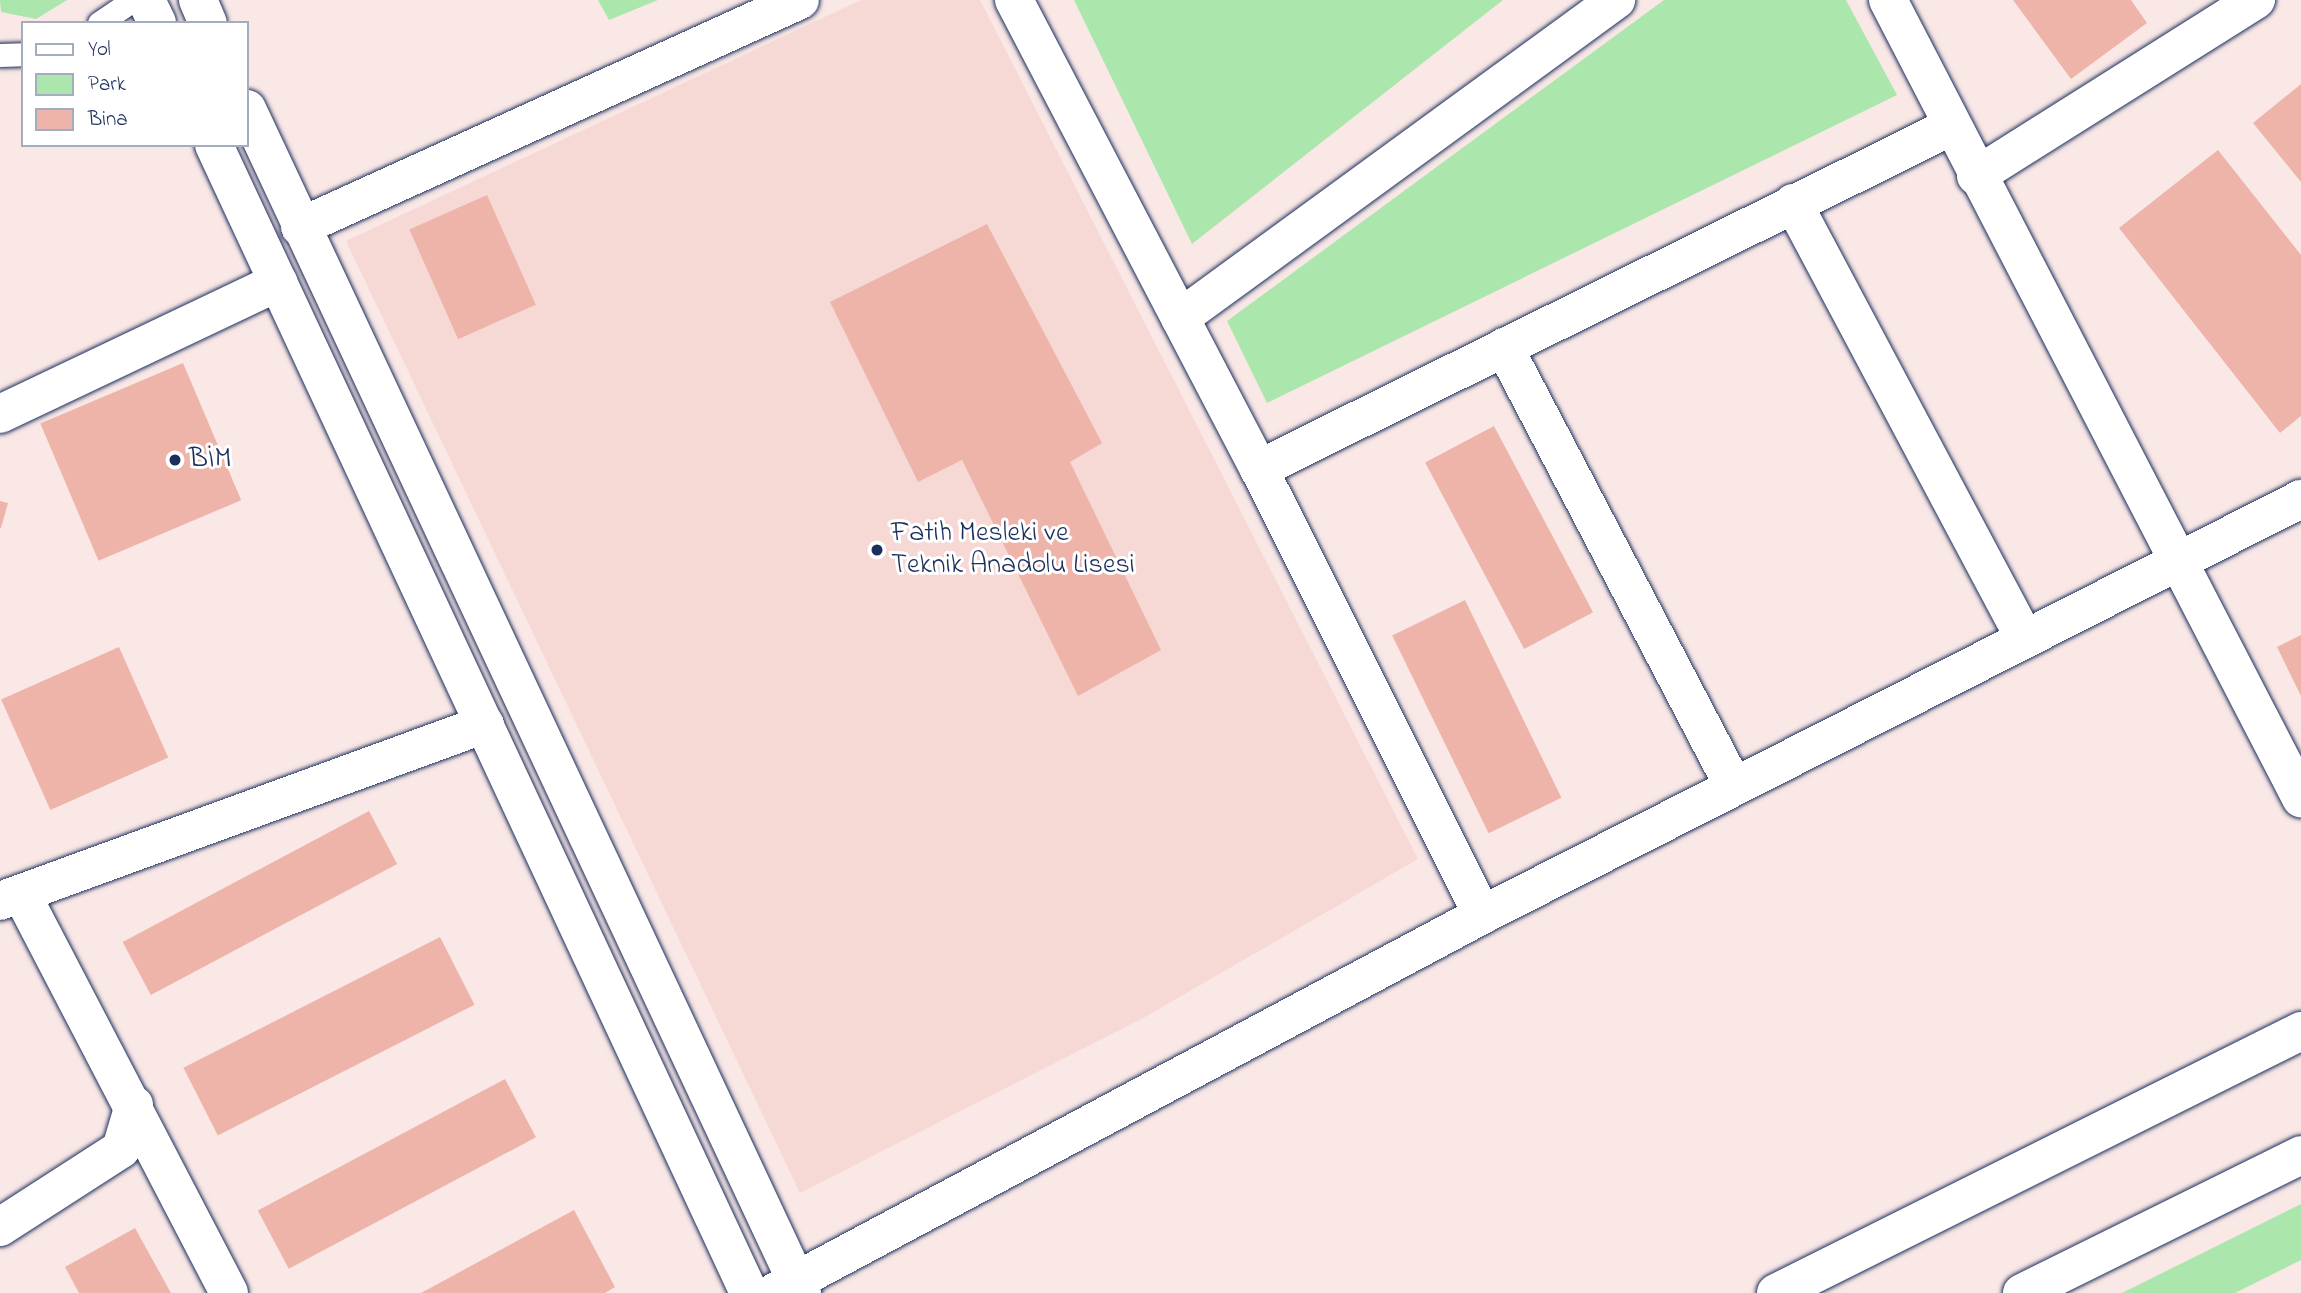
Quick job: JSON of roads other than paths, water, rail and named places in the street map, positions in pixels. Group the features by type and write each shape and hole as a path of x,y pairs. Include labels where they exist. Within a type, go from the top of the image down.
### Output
{"street":[{"path":"146,0 156,21"},
{"path":"198,0 207,21"},
{"path":"300,227 800,0"},
{"path":"1014,0 1259,469 1482,915"},
{"path":"1180,318 1616,0"},
{"path":"1888,0 1950,127 2301,798"},
{"path":"1976,176 2256,0"},
{"path":"248,111 791,1289 1482,915 2301,499"},
{"path":"1259,469 1950,127"},
{"path":"215,147 749,1293"},
{"path":"1793,204 2025,639"},
{"path":"0,414 278,282"},
{"path":"1504,347 1734,787"},
{"path":"229,1293 134,1105 11,899 485,724"},
{"path":"1776,1293 2301,1031"},
{"path":"0,1227 121,1149 134,1105"},
{"path":"2022,1293 2301,1155"}],"lane":[{"path":"102,21 133,0"},
{"path":"0,55 21,54"}],"place":[{"name":"BİM","path":"175,460"},
{"name":"Fatih Mesleki ve Teknik Anadolu Lisesi","path":"877,550"}]}
